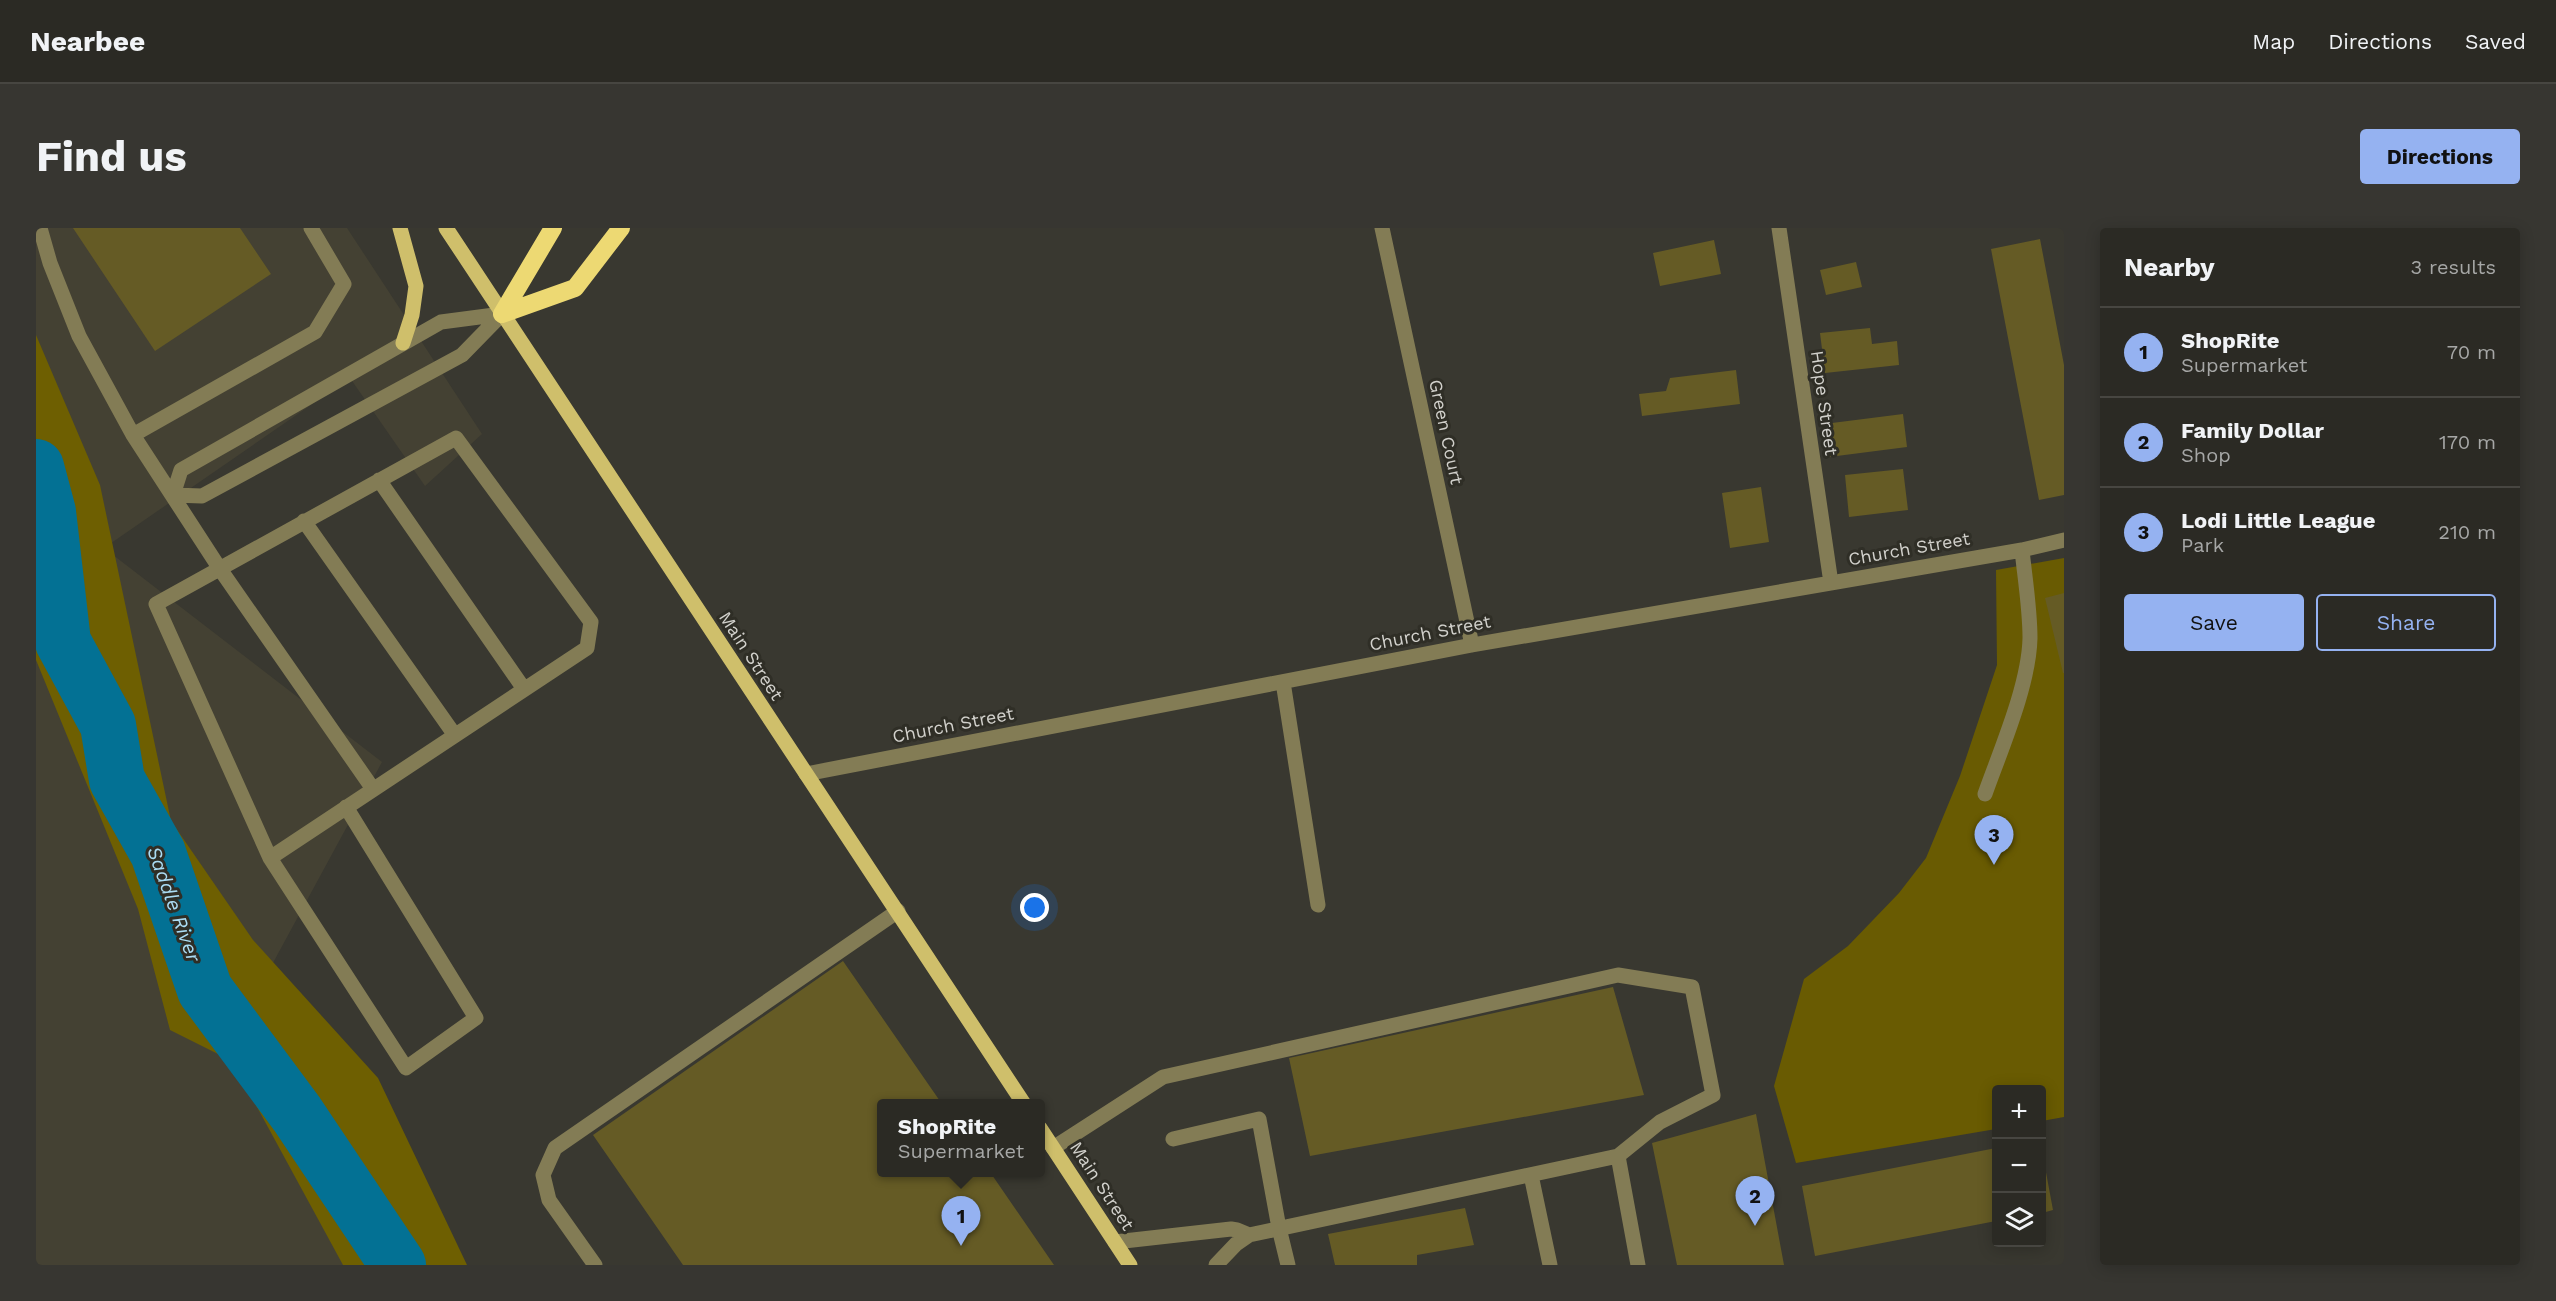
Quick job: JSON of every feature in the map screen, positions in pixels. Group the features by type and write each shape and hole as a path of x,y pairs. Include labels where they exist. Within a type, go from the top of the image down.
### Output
{"highway":[{"path":"502,314 553,228"},
{"path":"502,314 575,288 621,228"}],"main road":[{"path":"400,228 416,285 412,315 402,344"},
{"name":"Main Street","path":"446,228 1021,1099"},
{"name":"Main Street","path":"1045,1135 1130,1265"}],"street":[{"path":"40,228 50,263 79,336 133,435 220,569 373,789"},
{"path":"133,435 315,332 344,284 311,228"},
{"name":"Green Court","path":"1382,228 1472,645"},
{"name":"Hope Street","path":"1779,228 1831,583"},
{"path":"172,495 181,470 441,322 502,314"},
{"path":"172,495 202,496 452,361 462,355 502,314"},
{"path":"270,858 454,734 587,648 591,622 456,438 156,604 270,858 406,1068 476,1018 346,807"},
{"path":"378,480 524,689"},
{"path":"304,521 454,734"},
{"name":"Church Street","path":"806,774 1472,645 2022,550 2064,540"},
{"path":"1985,794 2018,697 2028,657 2030,637 2022,550"},
{"path":"1283,682 1318,905"},
{"path":"595,1265 549,1200 543,1175 555,1148 898,911"},
{"path":"1053,1148 1163,1077 1618,975 1692,987 1713,1095 1660,1122 1618,1155 1249,1235 1236,1244 1216,1265"},
{"path":"1173,1140 1259,1119 1288,1265"},
{"path":"1618,1155 1638,1265"},
{"path":"1531,1174 1550,1265"},
{"path":"1115,1242 1231,1229 1249,1235"}],"shaded area":[{"path":"36,228 347,228 482,434 425,486 350,378 104,548 382,762 255,996 457,1265 36,1265"},
{"path":"36,335 100,485 171,821 253,940 378,1078 467,1265 343,1265 232,1061 170,1030 138,909 36,660"},
{"path":"2064,558 2064,1117 2046,1120 2046,1085 1992,1085 1992,1130 1796,1163 1774,1086 1804,979 1848,946 1899,893 1926,858 1960,776 1997,665 1996,570"}],"building":[{"path":"73,228 240,228 271,274 155,351"},
{"path":"2040,239 2064,365 2064,495 2039,500 1991,249"},
{"path":"1714,240 1721,274 1660,286 1653,253"},
{"path":"1856,262 1862,287 1826,295 1820,270"},
{"path":"1870,328 1872,344 1897,341 1899,365 1825,373 1820,333"},
{"path":"1736,370 1740,404 1642,416 1639,394 1666,391 1670,378"},
{"path":"1903,414 1907,447 1829,457 1824,424"},
{"path":"1903,469 1908,510 1849,517 1845,475"},
{"path":"1761,487 1769,542 1730,548 1722,493"},
{"path":"2064,593 2064,673 2063,673 2045,598"},
{"path":"843,961 939,1099 877,1099 877,1177 993,1177 1054,1265 683,1265 593,1135"},
{"path":"1613,987 1644,1095 1310,1156 1289,1058"},
{"path":"1756,1114 1784,1265 1677,1265 1652,1143"},
{"path":"1992,1149 1992,1222 1815,1256 1802,1186"},
{"path":"2046,1172 2053,1210 2046,1212"},
{"path":"1465,1208 1474,1245 1417,1255 1417,1265 1335,1265 1328,1234"}],"waterway":[{"name":"Saddle River","path":"36,467 48,512 63,642 108,725 117,780 158,853 205,990 297,1114 398,1265"}],"place":[{"name":"Lodi Little League","path":"1994,865"},
{"name":"Family Dollar","path":"1755,1226"},
{"name":"ShopRite","path":"961,1246"}]}
